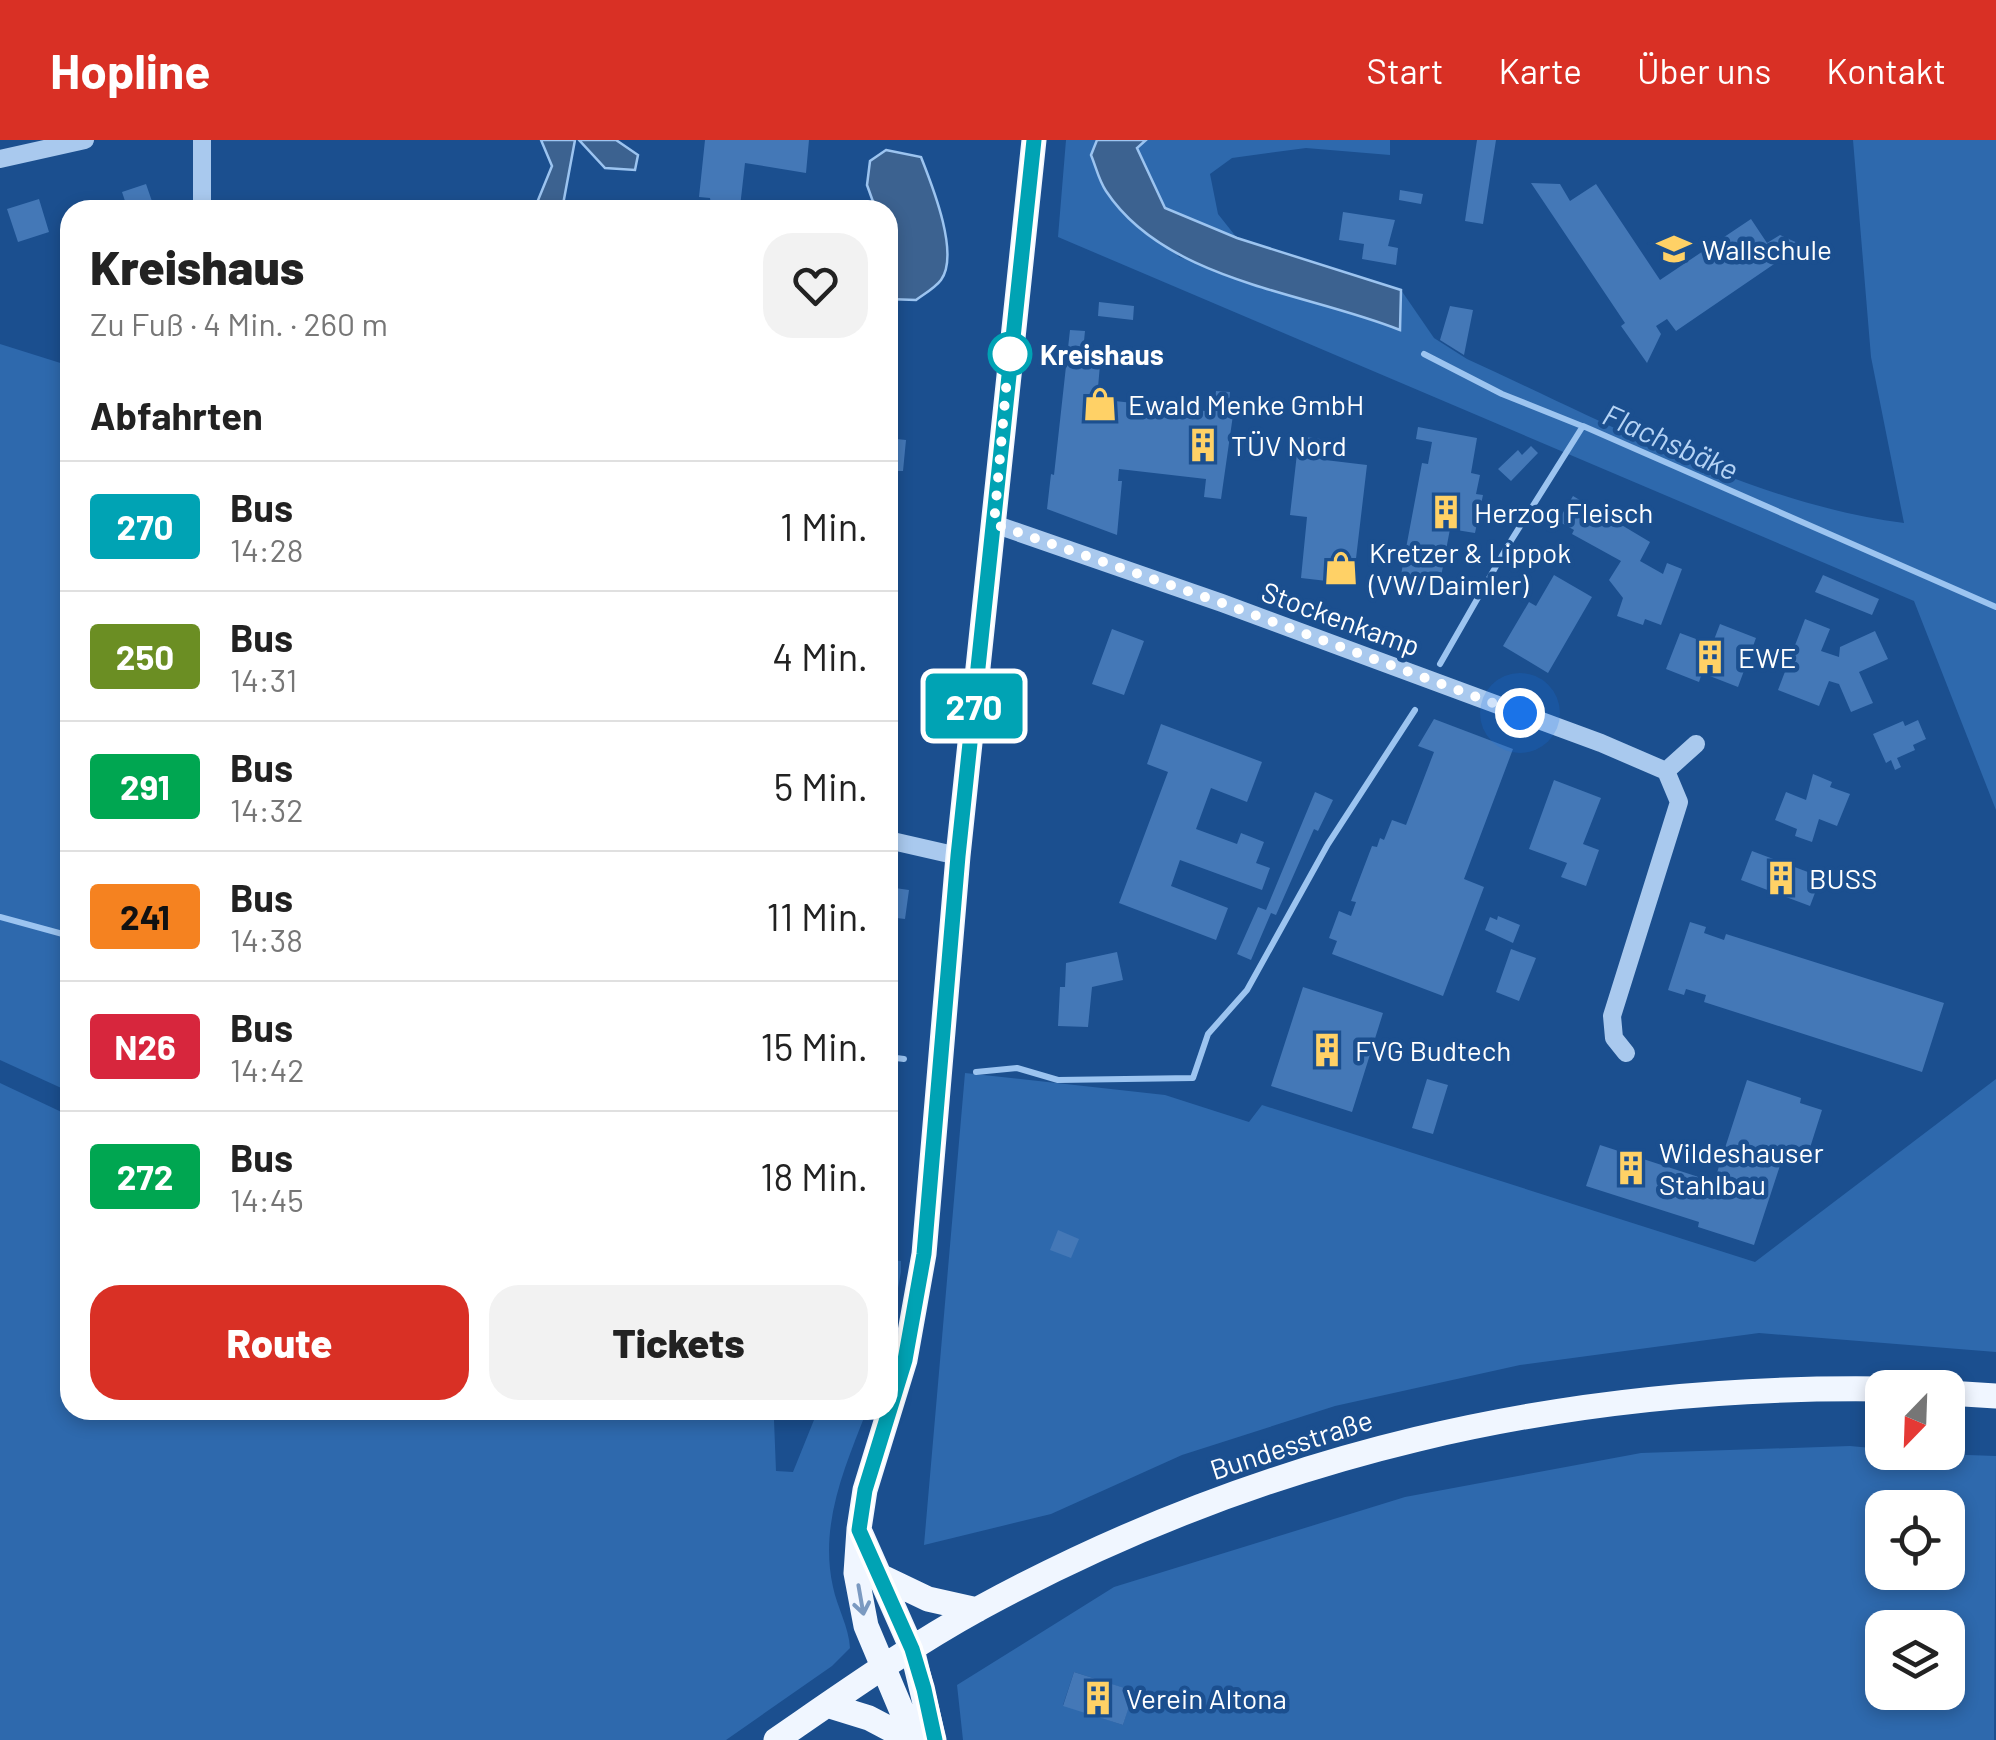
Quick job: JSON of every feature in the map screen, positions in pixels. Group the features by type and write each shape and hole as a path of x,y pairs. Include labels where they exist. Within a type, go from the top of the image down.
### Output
{"main road":[{"path":"898,1383 924,1254 958,856 1034,140"},
{"name":"Bundesstraße","path":"776,1740 976,1610 1085,1554 1223,1496 1348,1455 1438,1432 1586,1405 1660,1396 1865,1389"},
{"path":"1965,1393 1996,1396"},
{"path":"887,1420 865,1490 856,1572 859,1600 882,1668 913,1740"},
{"path":"859,1530 912,1649 934,1740"},
{"path":"882,1577 928,1600 976,1610"},
{"path":"826,1706 869,1718 913,1740"}],"street":[{"path":"0,160 85,140"},
{"path":"202,140 202,200"},
{"name":"Stockenkamp","path":"994,524 1222,603 1601,743 1666,771"},
{"path":"1626,1053 1614,1038 1612,1016 1679,802 1666,771 1696,744"},
{"path":"898,842 958,856"}],"shaded area":[{"path":"541,140 575,140 564,200 538,200 552,166"},
{"path":"579,140 616,140 638,155 635,170 605,168"},
{"path":"1066,140 1097,140 1091,155 1179,257 1400,330 1401,290 1434,338 1467,359 1626,433 1792,498 1904,523 1871,357 1853,140 1996,140 1996,810 1914,601 1058,237"},
{"path":"1097,140 1146,140 1137,148 1165,208 1237,238 1401,290 1400,330 1240,280 1164,246 1132,222 1106,191 1091,155"},
{"path":"1146,140 1390,140 1390,155 1306,148 1232,158 1210,174 1218,214 1237,238 1165,207 1136,148"},
{"path":"886,150 921,157 937,201 946,237 946,268 941,280 916,300 898,299 898,200 872,200 867,185 870,161"},
{"path":"0,344 60,363 60,1087 0,1060"},
{"path":"965,1073 1165,1095 1249,1122 1262,1105 1755,1262 1996,1079 1996,1352 1759,1333 1520,1365 1335,1406 1182,1455 1051,1514 924,1545"},
{"path":"0,1083 60,1111 60,1420 774,1420 776,1471 793,1472 814,1420 863,1420 836,1496 829,1541 833,1587 850,1648 832,1666 726,1740 0,1740"},
{"path":"1850,1446 1865,1447 1865,1470 1965,1470 1965,1455 1996,1456 1994,1740 963,1740 957,1685 1114,1587 1405,1497 1641,1453","holes":["1074,1672 1133,1691 1123,1725 1063,1705"]}],"building":[{"path":"705,140 809,140 806,173 745,163 741,200 699,197"},
{"path":"1477,140 1496,140 1483,224 1465,221"},
{"path":"1531,183 1560,184 1570,201 1596,184 1660,280 1751,219 1767,243 1780,235 1802,245 1676,331 1667,319 1656,326 1661,334 1647,363 1621,326 1625,323"},
{"path":"146,184 152,200 125,200 122,192"},
{"path":"1400,190 1423,194 1421,204 1399,200"},
{"path":"39,199 49,232 18,242 7,209"},
{"path":"1343,212 1395,220 1388,246 1398,248 1396,265 1362,259 1364,244 1339,240"},
{"path":"1099,302 1134,306 1133,320 1098,316"},
{"path":"1450,306 1473,310 1464,355 1440,340"},
{"path":"1070,330 1085,331 1083,351 1101,353 1097,399 1214,412 1216,391 1230,392 1228,415 1233,415 1221,499 1204,497 1206,479 1119,469 1118,481 1122,481 1117,535 1047,509"},
{"name":"Herzog Fleisch","path":"1418,427 1477,438 1471,473 1480,475 1476,494 1483,495 1475,533 1450,529 1440,582 1401,575 1422,463 1428,464 1432,442 1416,439"},
{"path":"1299,436 1327,440 1325,460 1367,465 1353,584 1301,578 1307,517 1290,515"},
{"path":"898,439 906,440 903,471 898,471"},
{"path":"1531,446 1538,453 1511,481 1498,469 1518,450 1522,455"},
{"path":"1573,496 1650,542 1640,561 1663,574 1667,563 1682,569 1661,625 1645,619 1643,625 1617,616 1623,598 1609,580 1621,561 1572,534 1574,530 1558,521"},
{"path":"1554,575 1592,597 1548,673 1503,646 1529,602 1536,606"},
{"path":"1823,575 1879,599 1872,615 1815,592"},
{"path":"1805,619 1830,629 1821,651 1839,657 1840,647 1875,631 1888,659 1859,672 1873,703 1851,712 1839,684 1829,681 1819,706 1778,690"},
{"name":"EWE","path":"1720,624 1756,638 1738,687 1702,673 1699,682 1666,669 1680,633 1712,645"},
{"path":"1112,629 1144,641 1124,695 1092,684"},
{"path":"1434,719 1513,749 1464,879 1484,887 1443,996 1332,954 1337,941 1329,938 1339,911 1351,916 1356,902 1351,901 1372,846 1377,847 1380,838 1384,840 1392,820 1406,825 1434,752 1418,746"},
{"path":"1918,720 1926,739 1913,745 1915,750 1897,758 1901,767 1895,770 1891,760 1886,763 1873,734 1903,721 1905,726"},
{"path":"1161,724 1262,762 1247,802 1211,788 1196,829 1237,844 1241,833 1264,842 1256,863 1270,868 1262,890 1180,860 1171,886 1228,908 1216,940 1119,903 1168,772 1147,764"},
{"path":"1813,774 1832,782 1830,787 1850,794 1837,826 1819,819 1812,842 1795,836 1797,829 1775,820 1786,792 1806,800"},
{"path":"1554,780 1601,798 1583,844 1599,850 1586,886 1561,877 1567,863 1529,849"},
{"path":"1315,792 1333,800 1318,831 1314,829 1276,915 1271,913 1251,960 1237,954 1258,907 1266,910"},
{"name":"BUSS","path":"1752,851 1821,877 1810,906 1741,880"},
{"path":"898,888 909,890 905,919 898,918"},
{"path":"1498,916 1520,925 1513,943 1485,930 1490,917 1497,920"},
{"path":"1690,922 1706,927 1704,933 1724,940 1726,934 1944,1003 1922,1072 1704,1002 1706,995 1686,989 1684,995 1668,990"},
{"path":"1511,949 1536,958 1519,1001 1496,992"},
{"path":"1117,952 1123,980 1092,987 1088,1027 1058,1026 1066,963"},
{"name":"FVG Budtech","path":"1303,987 1383,1013 1352,1112 1271,1086"},
{"path":"1427,1079 1448,1085 1433,1134 1412,1128"},
{"name":"Wildeshauser Stahlbau","path":"1747,1080 1801,1098 1800,1103 1822,1110 1808,1154 1786,1147 1754,1245 1698,1227 1699,1222 1586,1186 1600,1145 1714,1182"},
{"path":"1058,1230 1079,1239 1071,1258 1050,1250"},
{"name":"Verein Altona","path":"1074,1672 1134,1691 1123,1725 1063,1706"}],"waterway":[{"path":"1424,354 1502,394 1582,426"},
{"name":"Flachsbäke","path":"1440,664 1583,426 1996,607"},
{"name":"Flachsbäke","path":"976,1072 1017,1068 1058,1080 1193,1078 1208,1034 1247,990 1328,844 1415,710"},
{"name":"Flachsbäke","path":"0,917 60,933"},
{"name":"Flachsbäke","path":"898,1058 904,1059"}],"bus line":[{"name":"270","path":"898,1385 924,1254 958,856 1034,140"},
{"name":"270","path":"888,1420 865,1490 859,1530 912,1649 935,1740"}],"place":[{"name":"Wallschule","path":"1674,249"},
{"name":"Kreishaus","path":"1010,354"},
{"name":"Ewald Menke GmbH","path":"1100,404"},
{"name":"TÜV Nord","path":"1203,445"},
{"name":"Herzog Fleisch","path":"1446,512"},
{"name":"Kretzer & Lippok (VW/Daimler)","path":"1341,568"},
{"name":"EWE","path":"1710,657"},
{"name":"BUSS","path":"1781,878"},
{"name":"FVG Budtech","path":"1327,1050"},
{"name":"Wildeshauser Stahlbau","path":"1631,1168"},
{"name":"Verein Altona","path":"1098,1698"}],"route":[{"path":"1010,354 1010,344 994,524 1520,713"}]}
